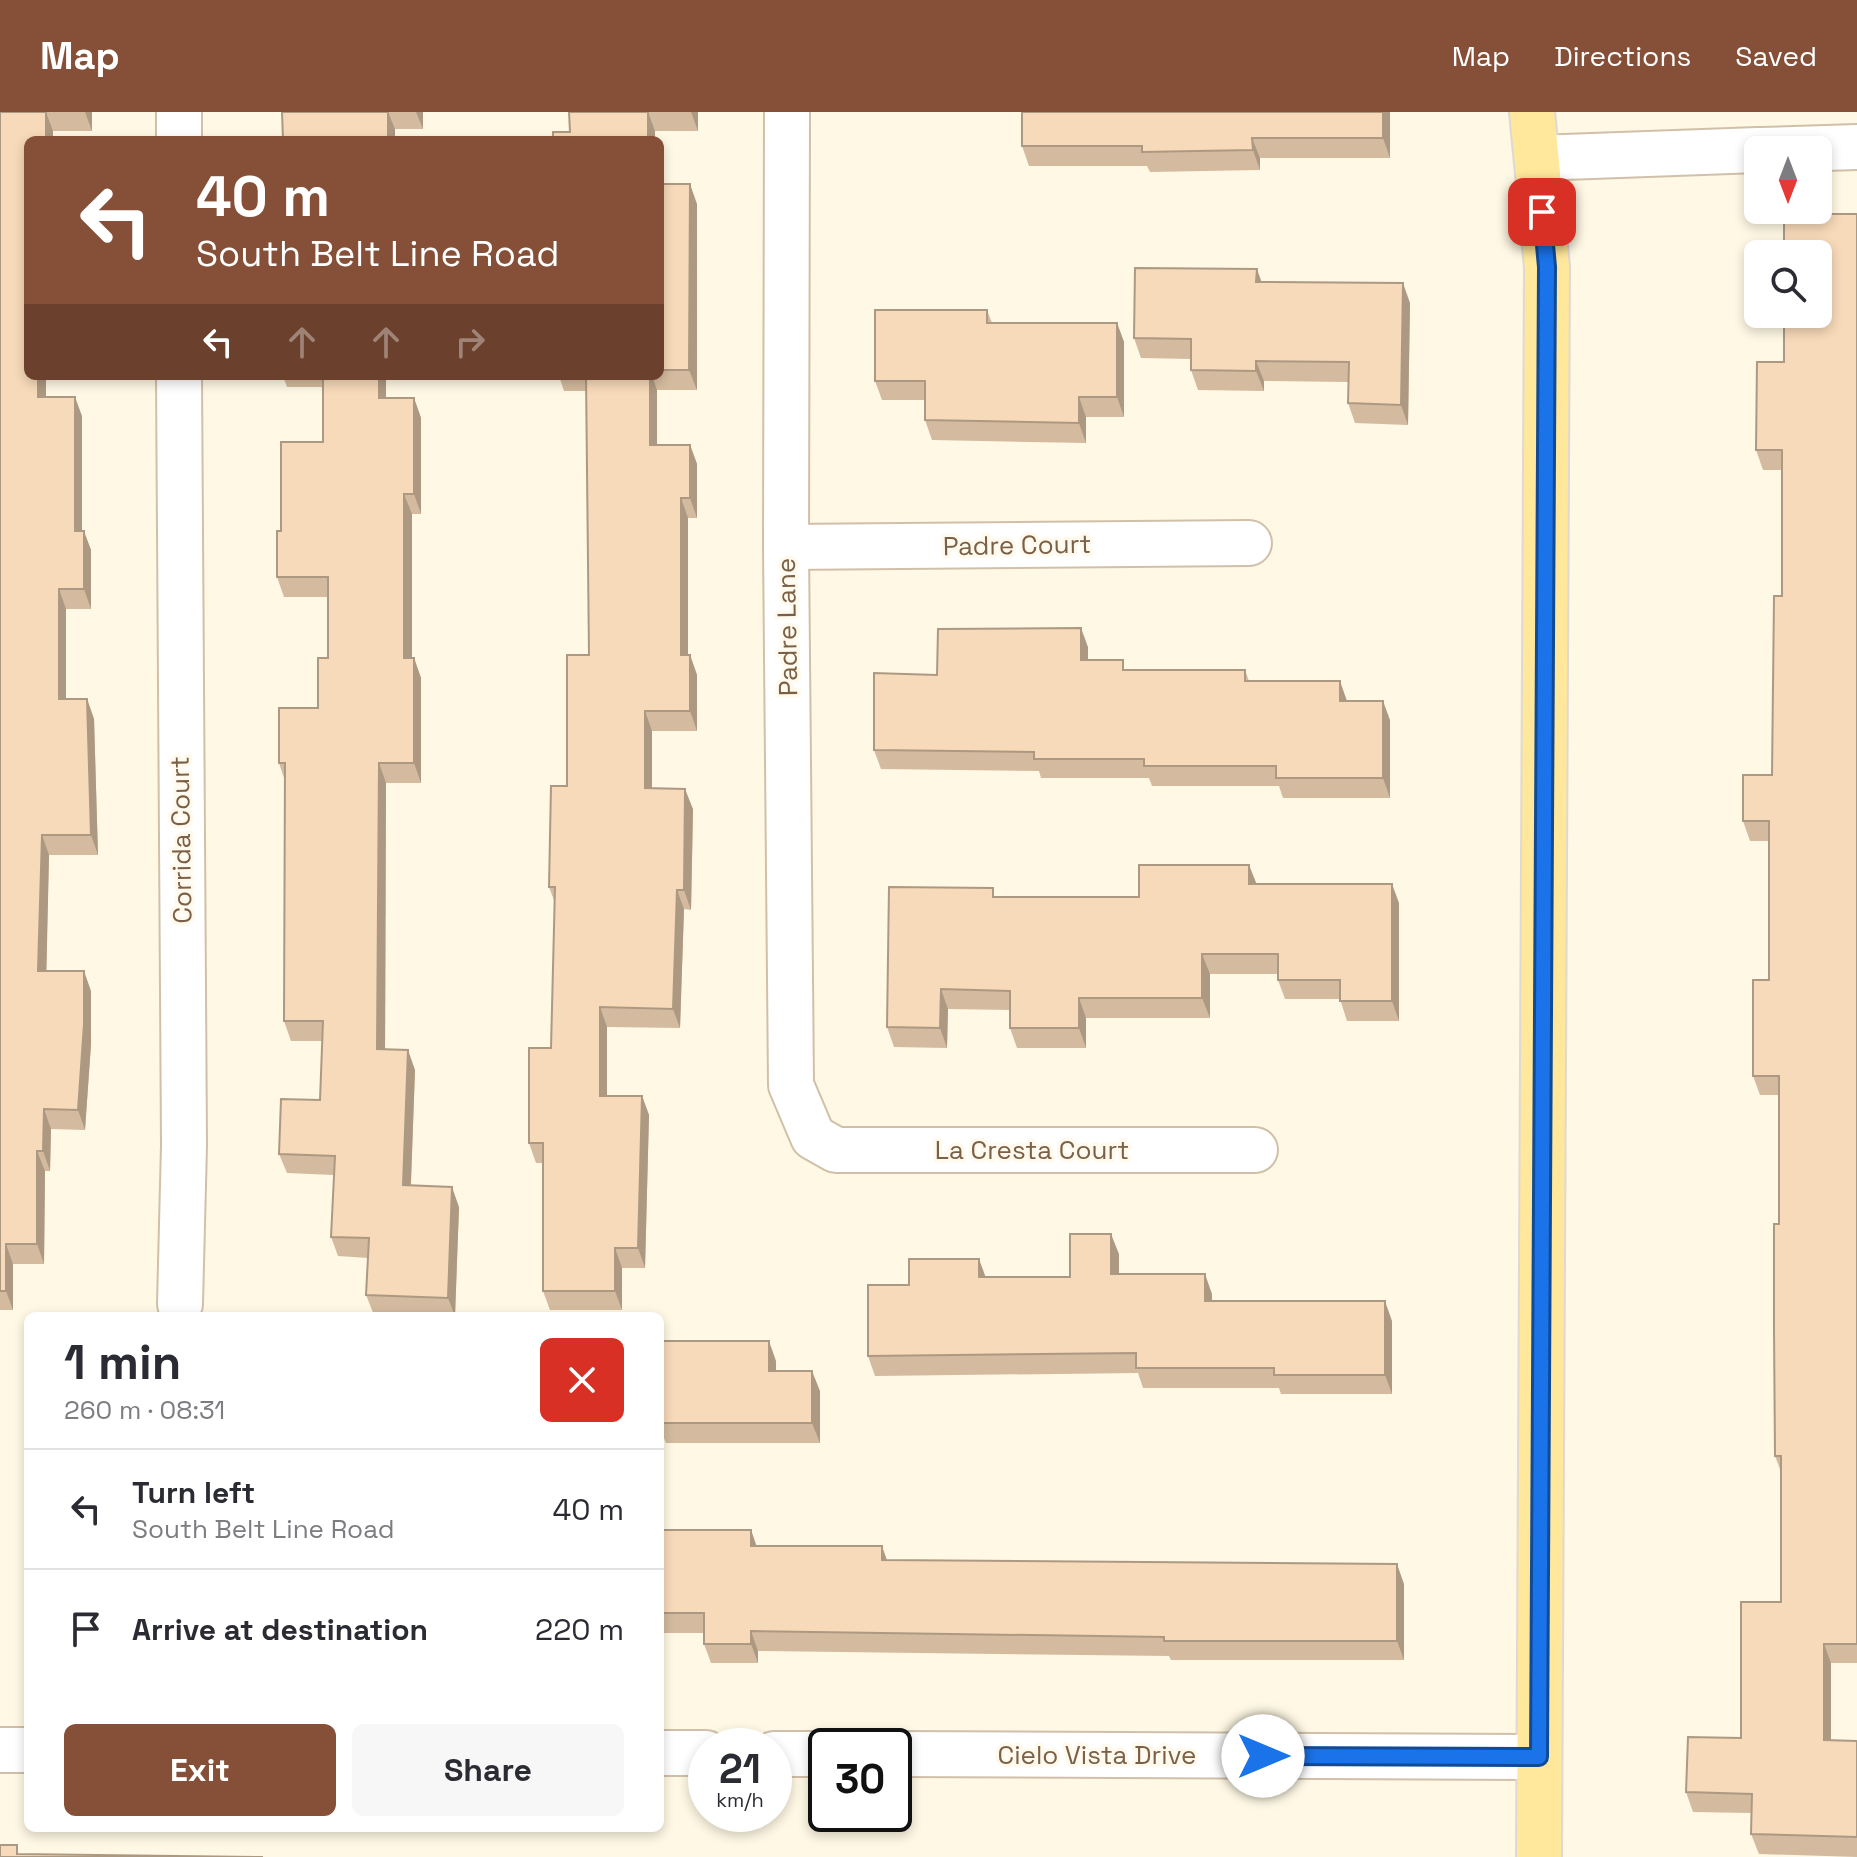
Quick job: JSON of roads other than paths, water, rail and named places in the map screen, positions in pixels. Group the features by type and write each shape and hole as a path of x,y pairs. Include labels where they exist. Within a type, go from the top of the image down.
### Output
{"main road":[{"path":"1532,112 1547,267 1539,1857"}],"street":[{"path":"179,112 179,136"},
{"name":"Padre Lane","path":"787,112 786,547 791,1085 813,1137"},
{"path":"1832,148 1857,147"},
{"path":"1537,158 1744,151"},
{"name":"Corrida Court","path":"179,380 184,1145 180,1304"},
{"name":"Padre Court","path":"786,547 1249,543"},
{"name":"La Cresta Court","path":"813,1137 836,1150 1255,1150"},
{"path":"0,1750 24,1750"},
{"path":"664,1753 688,1753"},
{"name":"Cielo Vista Drive","path":"912,1754 1539,1757"}]}
